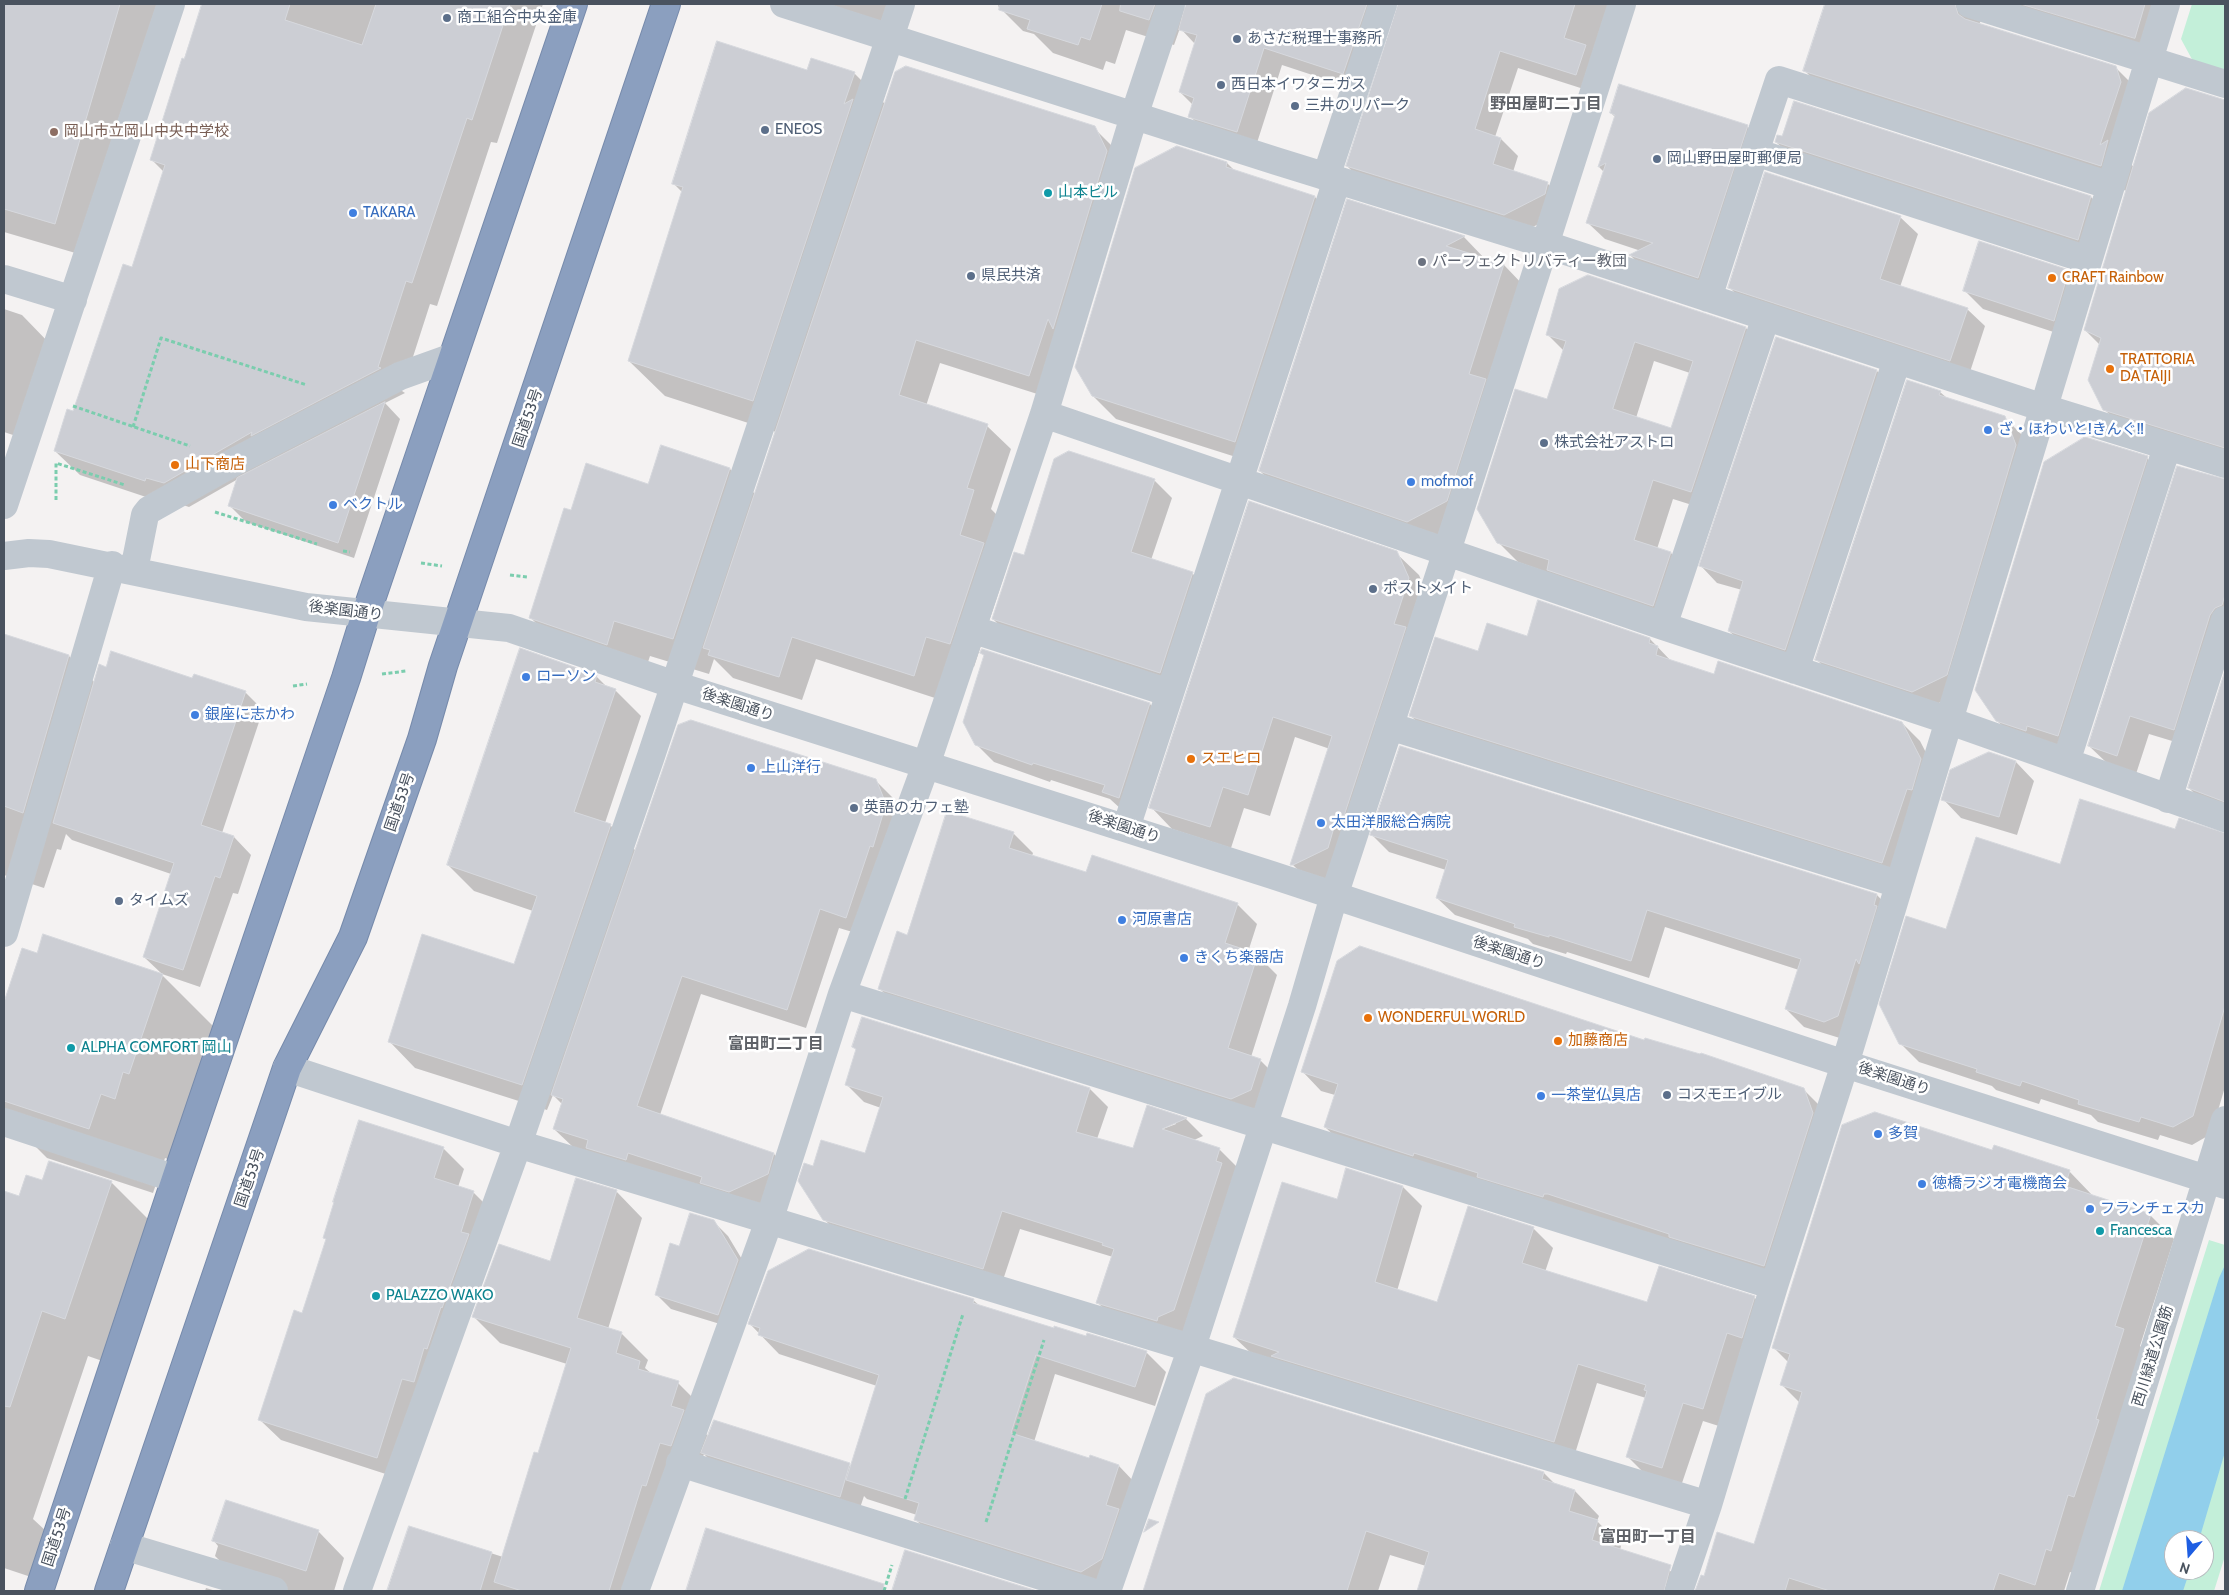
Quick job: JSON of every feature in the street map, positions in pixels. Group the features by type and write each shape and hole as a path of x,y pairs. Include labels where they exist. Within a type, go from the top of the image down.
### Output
{"highway":[{"name":"国道53号","path":"39,1591 366,614 573,4"},
{"name":"国道53号","path":"109,1591 287,1068 353,936 422,739 443,666 666,4"}],"street":[{"path":"4,505 74,300 171,4"},
{"path":"784,4 1331,179 1544,244 2044,408 2225,464"},
{"path":"357,1591 518,1144 676,685 901,4"},
{"path":"635,1591 769,1221 842,994 926,765 1044,414 1134,116 1171,4"},
{"path":"1126,828 1240,481 1383,4"},
{"path":"1107,1591 1192,1347 1302,1006 1334,896 1447,551 1622,4"},
{"path":"1970,4 2225,84"},
{"path":"1679,1591 1708,1505 1774,1286 1845,1064 1947,720 2044,408 2166,4"},
{"path":"1708,298 1780,80 2111,186"},
{"path":"1755,152 2088,260"},
{"path":"4,279 74,300"},
{"path":"1663,626 1766,317"},
{"path":"4,933 123,568 145,515 150,510 236,462 400,376 453,357"},
{"path":"1795,670 1897,360"},
{"path":"1044,414 1663,626 1947,720 2225,818"},
{"path":"2066,762 2167,446"},
{"name":"後楽園通り","path":"4,556 29,553 50,554 306,607 509,628 676,685 1126,828 1845,1064 2216,1182"},
{"path":"2168,799 2225,620"},
{"path":"971,629 1170,693"},
{"path":"1389,726 1898,884"},
{"path":"842,994 1264,1124 1434,1180 1774,1286"},
{"path":"287,1068 518,1144 1708,1505"},
{"name":"西川緑道公園筋","path":"2080,1591 2216,1182 2225,1120"},
{"path":"4,1122 176,1179"},
{"path":"680,1463 1089,1591"},
{"path":"124,1546 274,1591"}],"path":[{"path":"133,427 161,338 354,400"},
{"path":"41,396 236,462"},
{"path":"343,551 527,577"},
{"path":"293,686 443,666"},
{"path":"896,1531 973,1282"},
{"path":"975,1555 1055,1306"}],"green space":[{"path":"2192,4 2225,4 2225,72 2194,63 2181,39"},
{"path":"2209,1240 2225,1245 2225,1556 2214,1591 2099,1591"}],"water":[{"path":"2225,1265 2225,1452 2202,1530 2164,1530 2164,1580 2187,1580 2183,1591 2122,1591 2219,1278"}],"building":[{"name":"岡山市立岡山中央中学校","path":"4,4 120,4 55,224 4,209"},
{"path":"202,4 290,4 285,20 362,45 376,4 510,4 472,120 467,118 412,283 406,281 378,367 381,368 251,436 252,432 164,483 146,478 145,481 54,451 67,409 73,411 123,264 132,267 165,165 150,160 182,58 184,59"},
{"path":"1000,4 1102,4 1090,40 1081,37 1078,45 1027,29 1030,20 999,10"},
{"path":"1121,4 1155,4 1149,20 1120,11"},
{"path":"1186,4 1367,4 1343,74 1264,48 1237,132 1188,117 1194,98 1179,92 1197,35 1179,30"},
{"path":"1398,4 1575,4 1564,38 1586,45 1576,75 1500,51 1475,129 1501,138 1493,164 1548,182 1545,194 1504,215 1346,166"},
{"path":"1825,4 1955,4 1958,14 1965,19 2116,66 2121,82 2100,145 2108,140 2101,166 1803,71"},
{"path":"2021,4 2145,4 2135,38"},
{"path":"717,41 807,70 811,58 855,72 844,104 853,99 753,401 628,361 683,187 672,184"},
{"path":"906,66 1095,126 1107,151 1053,329 1048,319 1029,376 916,340 899,395 988,424 967,488 974,490 960,535 984,543 950,644 926,637 914,676 792,637 779,677 708,655 710,650 703,648 895,72"},
{"path":"1619,84 1748,125 1698,278 1629,255 1653,243 1586,223 1606,163 1598,167 1615,115 1610,113"},
{"path":"2186,88 2225,100 2225,448 2103,410 2088,380 2101,338 2084,330 2149,113"},
{"path":"1794,101 2091,196 2078,240 1775,142 1777,135 1782,136"},
{"path":"1177,146 1227,162 1226,167 1315,196 1235,442 1092,396 1075,367 1135,168"},
{"path":"1765,172 1901,216 1880,279 1968,308 1950,361 1728,288"},
{"path":"1347,199 1465,236 1446,246 1504,264 1469,374 1486,379 1447,501 1407,522 1259,471"},
{"path":"1979,241 2069,270 2054,321 1963,291"},
{"path":"1588,275 1746,327 1691,492 1653,480 1634,540 1671,552 1653,606 1547,570 1549,560 1497,543 1477,509 1515,389 1547,399 1566,341 1546,335 1559,289","holes":["1635,342 1693,361 1671,428 1613,409"]},
{"path":"1776,337 1877,370 1785,650 1728,631 1743,581 1699,566"},
{"path":"1907,380 1941,391 1939,395 2005,416 2016,445 1947,675 1912,692 1815,660"},
{"path":"385,402 338,543 228,506 237,478"},
{"path":"2085,437 2148,456 2058,736 2027,726 2026,731 1996,721 1975,690 2044,462"},
{"path":"661,445 730,468 673,639 614,621 607,645 529,618 564,508 571,510 586,463 648,484"},
{"path":"1069,451 1155,479 1131,552 1193,572 1160,673 992,619 1014,552 1024,555 1054,459"},
{"path":"2177,466 2225,479 2225,595 2222,605 2215,608 2210,615 2174,730 2130,716 2117,756 2088,746"},
{"path":"1249,501 1397,551 1409,578 1394,624 1406,627 1341,825 1335,824 1328,848 1293,865 1290,865 1332,736 1273,717 1248,795 1223,787 1210,827 1149,808"},
{"path":"1538,600 1650,638 1649,643 1658,646 1656,655 1714,674 1718,661 1902,722 1921,759 1912,790 1907,789 1882,863 1409,716 1435,637 1478,651 1487,623 1527,636"},
{"path":"4,634 69,655 23,813 4,806"},
{"path":"520,648 597,675 595,682 616,689 574,812 611,824 522,1085 388,1042 422,934 514,964 537,896 447,865"},
{"path":"982,649 1150,703 1119,798 1102,792 1105,785 1033,763 1032,765 975,745 963,722 984,655 980,653"},
{"path":"111,651 192,678 194,674 246,691 201,825 234,836 220,878 215,876 183,970 143,957 174,863 53,823 99,664 106,667"},
{"path":"2225,671 2225,802 2188,788"},
{"path":"691,720 876,779 886,804 873,847 870,846 846,918 820,909 787,1010 682,976 637,1106 774,1153 768,1174 729,1192 700,1183 702,1177 628,1153 626,1160 586,1148 588,1140 553,1129 563,1099 551,1095 678,725"},
{"path":"1400,746 1877,894 1874,905 1877,906 1859,964 1856,959 1838,1016 1824,1022 1785,1009 1801,959 1647,910 1631,961 1549,935 1549,937 1514,927 1515,924 1436,898 1448,860 1370,835"},
{"path":"1989,752 2016,761 1999,817 1941,800 1950,770"},
{"path":"2080,799 2175,829 2179,818 2225,833 2225,1006 2193,1116 2173,1127 2141,1117 2139,1122 2078,1104 2079,1100 2022,1081 2020,1086 1976,1072 1977,1069 1899,1044 1879,1004 1906,916 1946,929 1976,837 2060,864"},
{"path":"947,811 1014,832 1009,848 1086,872 1092,855 1238,903 1225,943 1258,954 1228,1048 1261,1059 1251,1090 1231,1099 878,989 897,931 907,935"},
{"name":"ALPHA COMFORT 岡山","path":"43,934 163,974 129,1074 123,1072 115,1099 101,1094 89,1129 4,1101 4,1002 22,948 37,953"},
{"path":"1360,946 1644,1040 1645,1038 1701,1053 1804,1088 1813,1113 1764,1266 1669,1237 1669,1234 1548,1194 1544,1194 1543,1197 1477,1177 1478,1173 1414,1153 1413,1156 1324,1127 1338,1084 1301,1072 1337,961"},
{"path":"862,1017 1090,1088 1076,1132 1133,1148 1147,1105 1187,1118 1162,1129 1220,1148 1216,1161 1222,1163 1174,1310 1158,1317 1157,1321 1096,1303 1114,1249 1102,1245 1103,1243 1002,1211 983,1269 823,1220 798,1181 804,1163 813,1166 821,1140 865,1153 883,1097 845,1085 856,1049 852,1047"},
{"path":"1875,1112 1992,1150 1994,1145 2070,1170 2065,1186 2151,1214 2115,1326 2124,1329 2096,1419 2099,1420 2074,1497 2068,1495 2051,1551 2046,1549 2035,1585 1999,1573 1993,1591 1830,1591 1789,1578 1785,1591 1695,1591 1701,1575 1704,1576 1717,1532 1754,1544 1802,1392 1780,1385 1790,1354 1772,1348 1842,1125"},
{"path":"359,1120 444,1147 434,1178 474,1191 461,1232 469,1234 427,1349 424,1348 414,1382 402,1379 377,1458 258,1420 294,1310 302,1313 326,1239 323,1238"},
{"path":"49,1161 112,1181 65,1319 42,1311 10,1407 4,1406 4,1191 19,1196 26,1175 42,1180"},
{"path":"1346,1168 1403,1186 1375,1282 1437,1302 1468,1206 1534,1227 1522,1263 1647,1302 1659,1266 1755,1296 1742,1338 1727,1333 1703,1409 1683,1403 1662,1468 1626,1457 1647,1391 1644,1390 1646,1385 1578,1364 1554,1442 1271,1356 1279,1352 1233,1337 1282,1182 1337,1199"},
{"path":"576,1178 617,1190 577,1318 622,1332 616,1353 640,1361 638,1369 679,1381 671,1406 684,1410 671,1446 660,1443 646,1486 642,1485 609,1591 522,1591 494,1582 534,1452 538,1453 571,1348 472,1317 499,1244 550,1261"},
{"path":"690,1213 714,1220 738,1260 718,1315 655,1295 670,1243 679,1246"},
{"path":"809,1249 974,1299 973,1303 1054,1328 1054,1326 1086,1336 1087,1333 1147,1351 1135,1387 1036,1355 1011,1433 1089,1458 1090,1455 1119,1465 1106,1505 1119,1509 1102,1559 1081,1572 914,1520 919,1503 846,1480 879,1375 758,1335 760,1328 748,1324 768,1271"},
{"path":"1234,1378 1544,1472 1542,1479 1575,1490 1569,1511 1598,1520 1592,1540 1671,1565 1664,1591 1417,1591 1429,1552 1366,1531 1347,1591 1143,1591 1206,1394"},
{"path":"714,1420 850,1463 840,1497 701,1453"},
{"path":"226,1500 319,1530 306,1571 212,1541"},
{"path":"1149,1519 1159,1522 1144,1532"},
{"path":"409,1526 492,1552 480,1591 387,1591"},
{"path":"706,1528 884,1584 883,1591 686,1591"},
{"path":"905,1550 1037,1591 892,1591"}],"place":[{"name":"商工組合中央金庫","path":"447,18"},
{"name":"あさだ税理士事務所","path":"1237,39"},
{"name":"西日本イワタニガス","path":"1221,85"},
{"name":"三井のリパーク","path":"1295,106"},
{"name":"ENEOS","path":"765,130"},
{"name":"岡山市立岡山中央中学校","path":"54,132"},
{"name":"岡山野田屋町郵便局","path":"1657,159"},
{"name":"山本ビル","path":"1048,193"},
{"name":"TAKARA","path":"353,213"},
{"name":"パーフェクトリバティー教団","path":"1422,262"},
{"name":"県民共済","path":"971,276"},
{"name":"CRAFT Rainbow","path":"2052,278"},
{"name":"TRATTORIA DA TAIJI","path":"2110,369"},
{"name":"ざ・ほわいと!きんぐ!!","path":"1988,430"},
{"name":"株式会社アストロ","path":"1544,443"},
{"name":"山下商店","path":"175,465"},
{"name":"mofmof","path":"1411,482"},
{"name":"ベクトル","path":"333,505"},
{"name":"ポストメイト","path":"1373,589"},
{"name":"ローソン","path":"526,677"},
{"name":"銀座に志かわ","path":"195,715"},
{"name":"スエヒロ","path":"1191,759"},
{"name":"上山洋行","path":"751,768"},
{"name":"英語のカフェ塾","path":"854,808"},
{"name":"太田洋服総合病院","path":"1321,823"},
{"name":"タイムズ","path":"119,901"},
{"name":"河原書店","path":"1122,920"},
{"name":"きくち楽器店","path":"1184,958"},
{"name":"WONDERFUL WORLD","path":"1368,1018"},
{"name":"加藤商店","path":"1558,1041"},
{"name":"ALPHA COMFORT 岡山","path":"71,1048"},
{"name":"コスモエイブル","path":"1667,1095"},
{"name":"一茶堂仏具店","path":"1541,1096"},
{"name":"多賀","path":"1878,1134"},
{"name":"徳橋ラジオ電機商会","path":"1922,1184"},
{"name":"フランチェスカ","path":"2090,1209"},
{"name":"Francesca","path":"2100,1231"},
{"name":"PALAZZO WAKO","path":"376,1296"}],"district":[{"name":"野田屋町二丁目","path":"1546,104"},
{"name":"富田町二丁目","path":"776,1044"},
{"name":"富田町一丁目","path":"1648,1537"}]}
